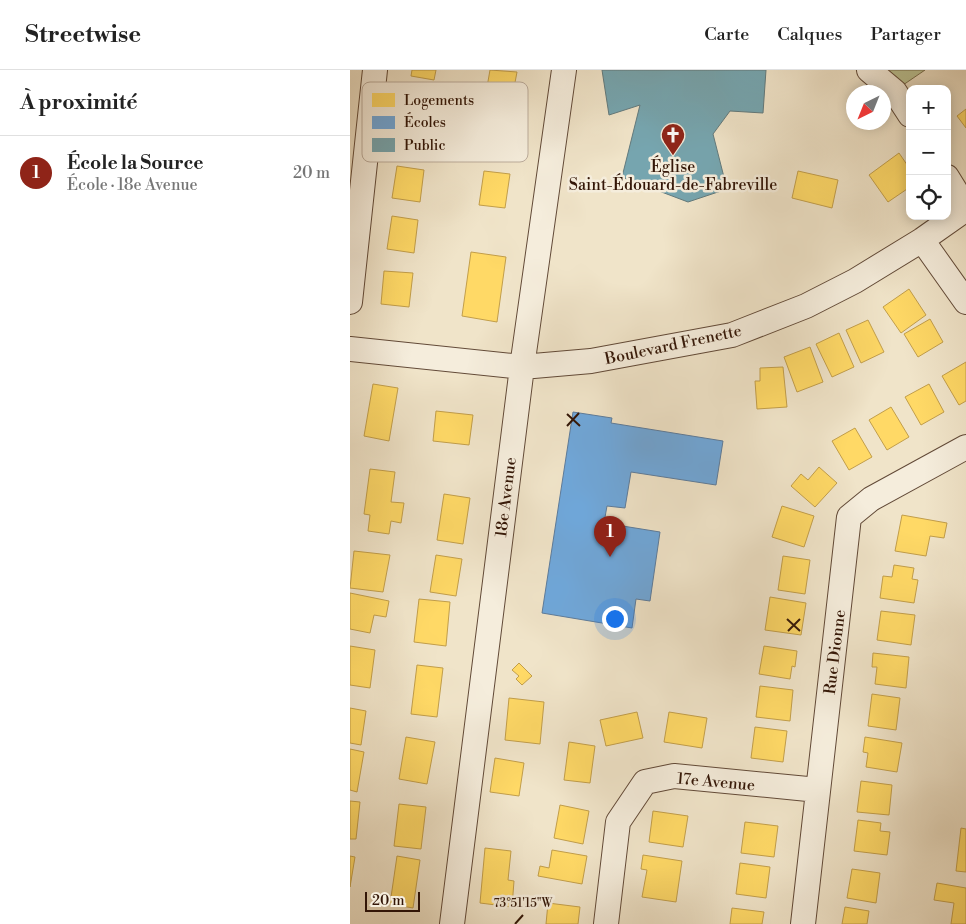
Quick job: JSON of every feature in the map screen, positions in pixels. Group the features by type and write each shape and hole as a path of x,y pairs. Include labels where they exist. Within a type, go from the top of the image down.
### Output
{"street":[{"name":"18e Avenue","path":"452,924 522,367 564,70"},
{"path":"869,70 896,92 906,108"},
{"path":"350,302 365,162"},
{"path":"951,184 966,209"},
{"name":"Boulevard Frenette","path":"350,349 522,367 591,361 732,335 806,306 855,281 922,240 966,209"},
{"path":"922,240 966,302"},
{"name":"Rue Dionne","path":"802,924 849,517 871,499 966,446"},
{"name":"17e Avenue","path":"606,924 618,822 645,782 674,776 818,790"}],"green space":[{"path":"856,70 925,70 891,93 891,85 869,85"}],"building: Logements":[{"path":"412,70 436,70 434,80 411,76"},
{"path":"490,70 517,72 515,82 488,82"},
{"path":"966,109 966,128 957,116"},
{"path":"899,153 906,163 906,190 888,202 869,175"},
{"path":"397,166 424,170 420,202 392,198"},
{"path":"484,171 510,174 505,208 479,205"},
{"path":"798,171 838,180 832,208 792,198"},
{"path":"392,216 418,220 414,253 387,249"},
{"path":"471,252 506,257 497,322 462,316"},
{"path":"384,271 413,273 409,307 381,304"},
{"path":"909,289 926,315 901,333 883,307"},
{"path":"930,319 943,342 918,357 904,334"},
{"path":"868,320 884,352 861,363 846,330"},
{"path":"839,333 854,367 832,377 816,344"},
{"path":"810,347 823,382 797,392 784,357"},
{"path":"966,362 966,401 959,405 942,376"},
{"path":"783,367 787,407 757,409 755,381 760,381 760,368"},
{"path":"373,384 398,388 389,441 364,436"},
{"path":"929,384 944,412 921,425 905,397"},
{"path":"891,407 909,437 887,450 869,420"},
{"path":"436,411 473,415 469,445 433,441"},
{"path":"855,428 872,457 849,470 832,441"},
{"path":"819,467 837,483 815,507 791,486 801,474 808,480"},
{"path":"370,469 395,472 391,502 404,503 401,523 391,521 389,534 368,531 370,515 364,514"},
{"path":"444,494 470,498 463,544 437,540"},
{"path":"782,506 814,516 804,547 772,537"},
{"path":"902,515 947,523 944,538 930,536 926,556 895,551"},
{"path":"354,551 390,555 383,592 350,588"},
{"path":"436,555 462,559 456,596 430,592"},
{"path":"783,556 810,560 805,594 778,590"},
{"path":"894,565 914,568 912,579 918,580 914,603 880,598 883,576 892,577"},
{"path":"350,593 389,601 386,617 374,615 370,633 350,629"},
{"path":"770,597 806,603 801,635 765,630"},
{"path":"419,599 450,602 446,646 414,642"},
{"path":"881,611 915,615 911,645 877,640"},
{"path":"350,646 375,650 370,688 350,685"},
{"path":"764,646 797,651 795,667 792,666 790,679 759,674"},
{"path":"873,653 909,657 906,688 875,684 877,667 872,667"},
{"path":"519,663 532,676 522,685 516,679 519,676 512,670"},
{"path":"417,665 443,668 437,717 411,714"},
{"path":"760,686 793,690 790,721 756,717"},
{"path":"872,694 900,698 896,730 868,726"},
{"path":"509,698 544,702 540,744 505,740"},
{"path":"350,708 366,711 361,745 350,743"},
{"path":"637,712 643,738 606,746 600,720"},
{"path":"669,712 707,718 702,748 664,742"},
{"path":"755,727 787,731 783,762 751,758"},
{"path":"406,737 435,742 427,784 399,779"},
{"path":"865,737 902,743 897,772 866,767 868,753 863,752"},
{"path":"569,742 595,746 590,783 564,780"},
{"path":"350,749 364,752 357,792 350,790"},
{"path":"495,758 524,763 519,796 490,792"},
{"path":"861,781 892,785 889,815 857,812"},
{"path":"350,801 360,802 356,839 350,839"},
{"path":"399,804 426,807 421,849 394,846"},
{"path":"560,805 589,811 583,844 554,838"},
{"path":"653,811 688,816 683,847 649,842"},
{"path":"858,820 881,823 880,831 890,832 887,855 854,851"},
{"path":"745,822 778,826 774,857 741,853"},
{"path":"961,828 966,829 966,872 956,871"},
{"path":"485,848 511,851 508,880 514,881 512,907 480,903"},
{"path":"552,850 587,856 582,884 538,876 540,866 549,868"},
{"path":"643,855 682,861 676,902 642,897 647,870 641,869"},
{"path":"350,856 355,857 350,887"},
{"path":"397,856 420,860 413,908 390,904"},
{"path":"740,863 770,867 766,898 736,894"},
{"path":"852,869 880,873 876,903 847,898"},
{"path":"937,883 966,888 966,924 951,924 954,903 934,900"},
{"path":"548,903 580,907 578,924 546,924"},
{"path":"845,907 869,911 867,924 842,924"},
{"path":"732,908 764,912 762,924 730,924"}],"building: Écoles":[{"path":"573,412 612,418 611,423 723,441 716,485 631,472 625,508 607,506 604,523 660,532 650,601 636,599 632,628 542,613"}],"building: Public":[{"name":"Église Saint-Édouard-de-Fabreville","path":"602,70 766,70 763,113 730,111 713,134 727,189 688,202 622,177 640,105 609,115"}],"place":[{"name":"Église Saint-Édouard-de-Fabreville","path":"673,156"},
{"name":"École la Source","path":"610,557"}]}
